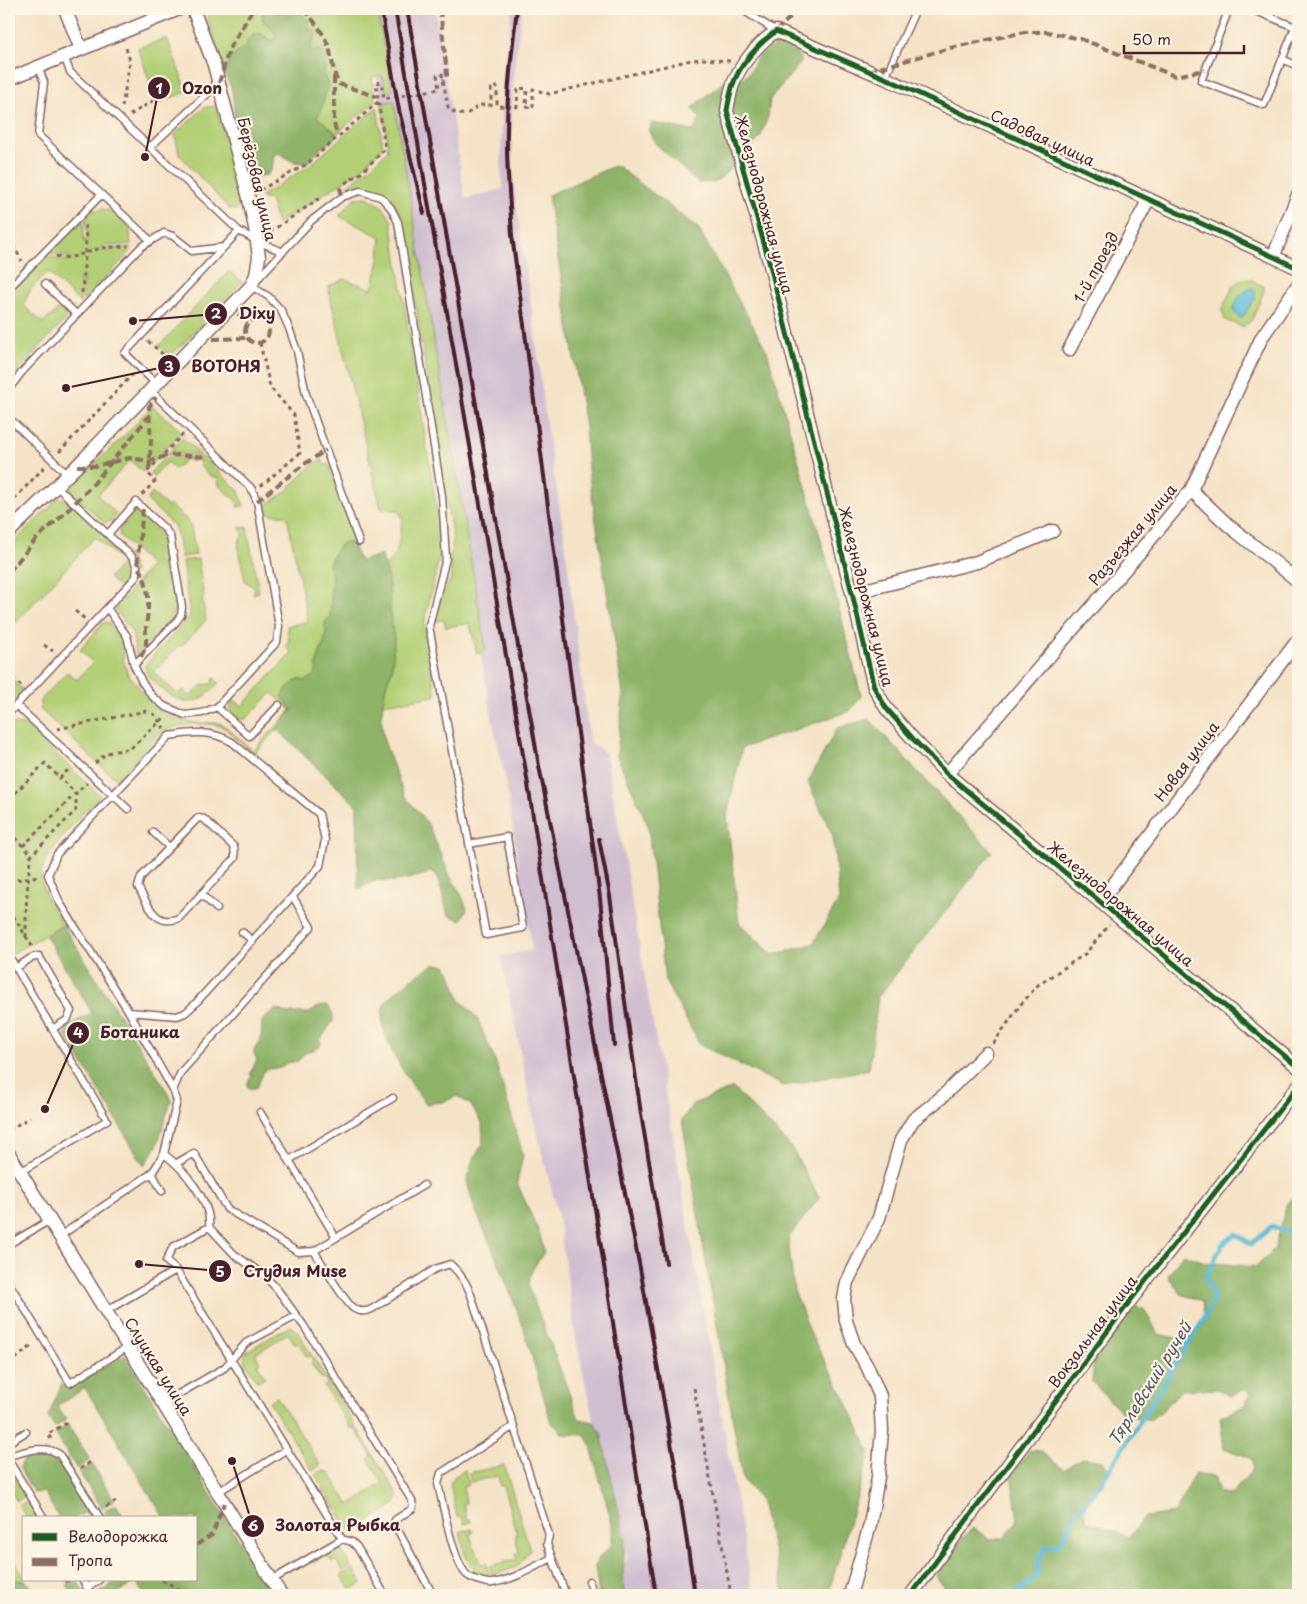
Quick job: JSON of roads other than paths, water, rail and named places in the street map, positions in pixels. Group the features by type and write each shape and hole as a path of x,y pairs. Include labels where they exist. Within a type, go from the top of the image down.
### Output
{"street":[{"path":"65,9 82,49"},
{"path":"9,79 179,9"},
{"name":"Берёзовая улица","path":"9,532 251,286 259,256 248,194 219,83 193,9"},
{"name":"Железнодорожная улица","path":"776,31 766,38 745,63 732,85 727,111 770,266 874,687 886,708 947,774 1298,1068"},
{"name":"Садовая улица","path":"776,31 885,78 1274,255 1298,268"},
{"path":"1274,255 1298,195"},
{"name":"1-й проезд","path":"1069,350 1149,199"},
{"name":"Разъезжая улица","path":"947,774 1145,546 1191,490 1262,337 1298,285"},
{"path":"1191,490 1228,525 1298,581"},
{"path":"852,593 977,562 1053,531"},
{"name":"Новая улица","path":"1100,902 1298,640"},
{"path":"850,1595 870,1525 878,1477 882,1431 880,1396 868,1368 854,1344 846,1321 844,1299 848,1282 879,1218 901,1140 913,1120 942,1097 986,1053"},
{"name":"Вокзальная улица","path":"911,1595 1130,1301 1298,1086"},
{"name":"Слуцкая улица","path":"9,1154 281,1595"}],"lane":[{"path":"741,9 776,31"},
{"path":"885,78 916,9"},
{"path":"1229,9 1201,81 1264,106 1295,27 1251,9"},
{"path":"64,56 70,72 239,231 283,252"},
{"path":"1282,60 1298,66"},
{"path":"38,67 44,82 38,135 151,241"},
{"path":"150,147 219,83"},
{"path":"359,542 306,394 297,351 289,328 281,310 270,297 251,286 311,221 342,197 360,191 380,197 391,208 398,222 442,496 446,558 429,626 469,844 486,935 523,928 507,837 469,844"},
{"path":"9,288 101,195"},
{"path":"107,608 127,636 134,665 142,682 152,696 164,706 185,715 202,713 217,708 277,642 279,626 258,502 252,488 189,428 153,387 139,367 124,354 239,231"},
{"path":"9,389 22,372 141,247 164,233 173,236 192,251 224,247"},
{"path":"45,284 79,312"},
{"path":"9,418 68,474"},
{"path":"9,713 136,577 137,566 132,557 56,486"},
{"path":"108,534 136,502 170,536 182,607 176,622 134,665"},
{"path":"16,705 128,809"},
{"path":"217,708 249,736 278,705"},
{"path":"60,1236 152,1173 164,1154 177,1101 173,1090 128,1012 60,903 48,875 57,854 169,736 201,733 220,735 232,742 319,814 325,840 320,866 194,1006 185,1013 177,1016 128,1012"},
{"path":"198,818 204,819 234,847 235,858 201,894 179,918 170,922 161,921 155,915 138,887 141,877 198,818"},
{"path":"153,832 169,847"},
{"path":"201,894 218,909"},
{"path":"173,1090 181,1072 311,926 293,897"},
{"path":"242,932 252,941"},
{"path":"9,956 107,1120 20,1172"},
{"path":"16,968 31,958 39,956 71,1011 67,1020 52,1029"},
{"path":"289,1160 393,1098"},
{"path":"260,1112 336,1238"},
{"path":"177,1163 194,1153 227,1209 298,1252 314,1251 424,1185"},
{"path":"164,1154 177,1163 195,1188 207,1210 210,1219 209,1227 234,1254 265,1276 296,1316 412,1501 412,1509 396,1520 395,1525 433,1595"},
{"path":"152,1173 162,1191"},
{"path":"9,1244 50,1220"},
{"path":"209,1227 173,1247 166,1261 176,1270 342,1539 352,1542 357,1547 385,1595"},
{"path":"314,1251 348,1303 360,1311 372,1309 435,1269 450,1264 465,1280 549,1534 547,1544 566,1595"},
{"path":"106,1311 176,1270"},
{"path":"9,1283 70,1383 128,1347"},
{"path":"163,1403 224,1368 246,1343 296,1316"},
{"path":"514,1426 441,1473 438,1484 456,1553 460,1564 468,1576 491,1584 522,1575 552,1558"},
{"path":"9,1442 26,1432"},
{"path":"9,1456 32,1450 53,1450 59,1454 99,1516"},
{"path":"218,1492 286,1450"},
{"path":"9,1461 43,1516"},
{"path":"272,1580 342,1539"},
{"path":"589,1580 594,1595"},
{"path":"84,1582 90,1595"},
{"path":"88,1587 96,1582"}],"water":[{"path":"1252,288 1255,291 1255,299 1242,318 1238,317 1233,310 1236,302 1242,294"}],"waterway":[{"name":"Тярлевский ручей","path":"1012,1595 1037,1577 1038,1563 1045,1546 1057,1546 1064,1538 1071,1519 1101,1483 1201,1324 1214,1298 1206,1277 1222,1245 1236,1234 1251,1244 1272,1226 1289,1233 1298,1219"}],"railway":[{"path":"381,9 399,110 424,213"},
{"path":"395,9 526,772 656,1595"},
{"path":"407,9 539,766 640,1268 677,1476 695,1595"},
{"path":"517,9 507,116 507,157 512,235 600,898 614,1045"},
{"path":"599,839 610,896 641,1114 666,1263"}],"place":[{"name":"Ozon","path":"145,157"},
{"name":"Dixy","path":"133,321"},
{"name":"ВОТОНЯ","path":"66,388"},
{"name":"Ботаника","path":"45,1109"},
{"name":"Студия Muse","path":"139,1264"},
{"name":"Золотая Рыбка","path":"232,1461"}]}
